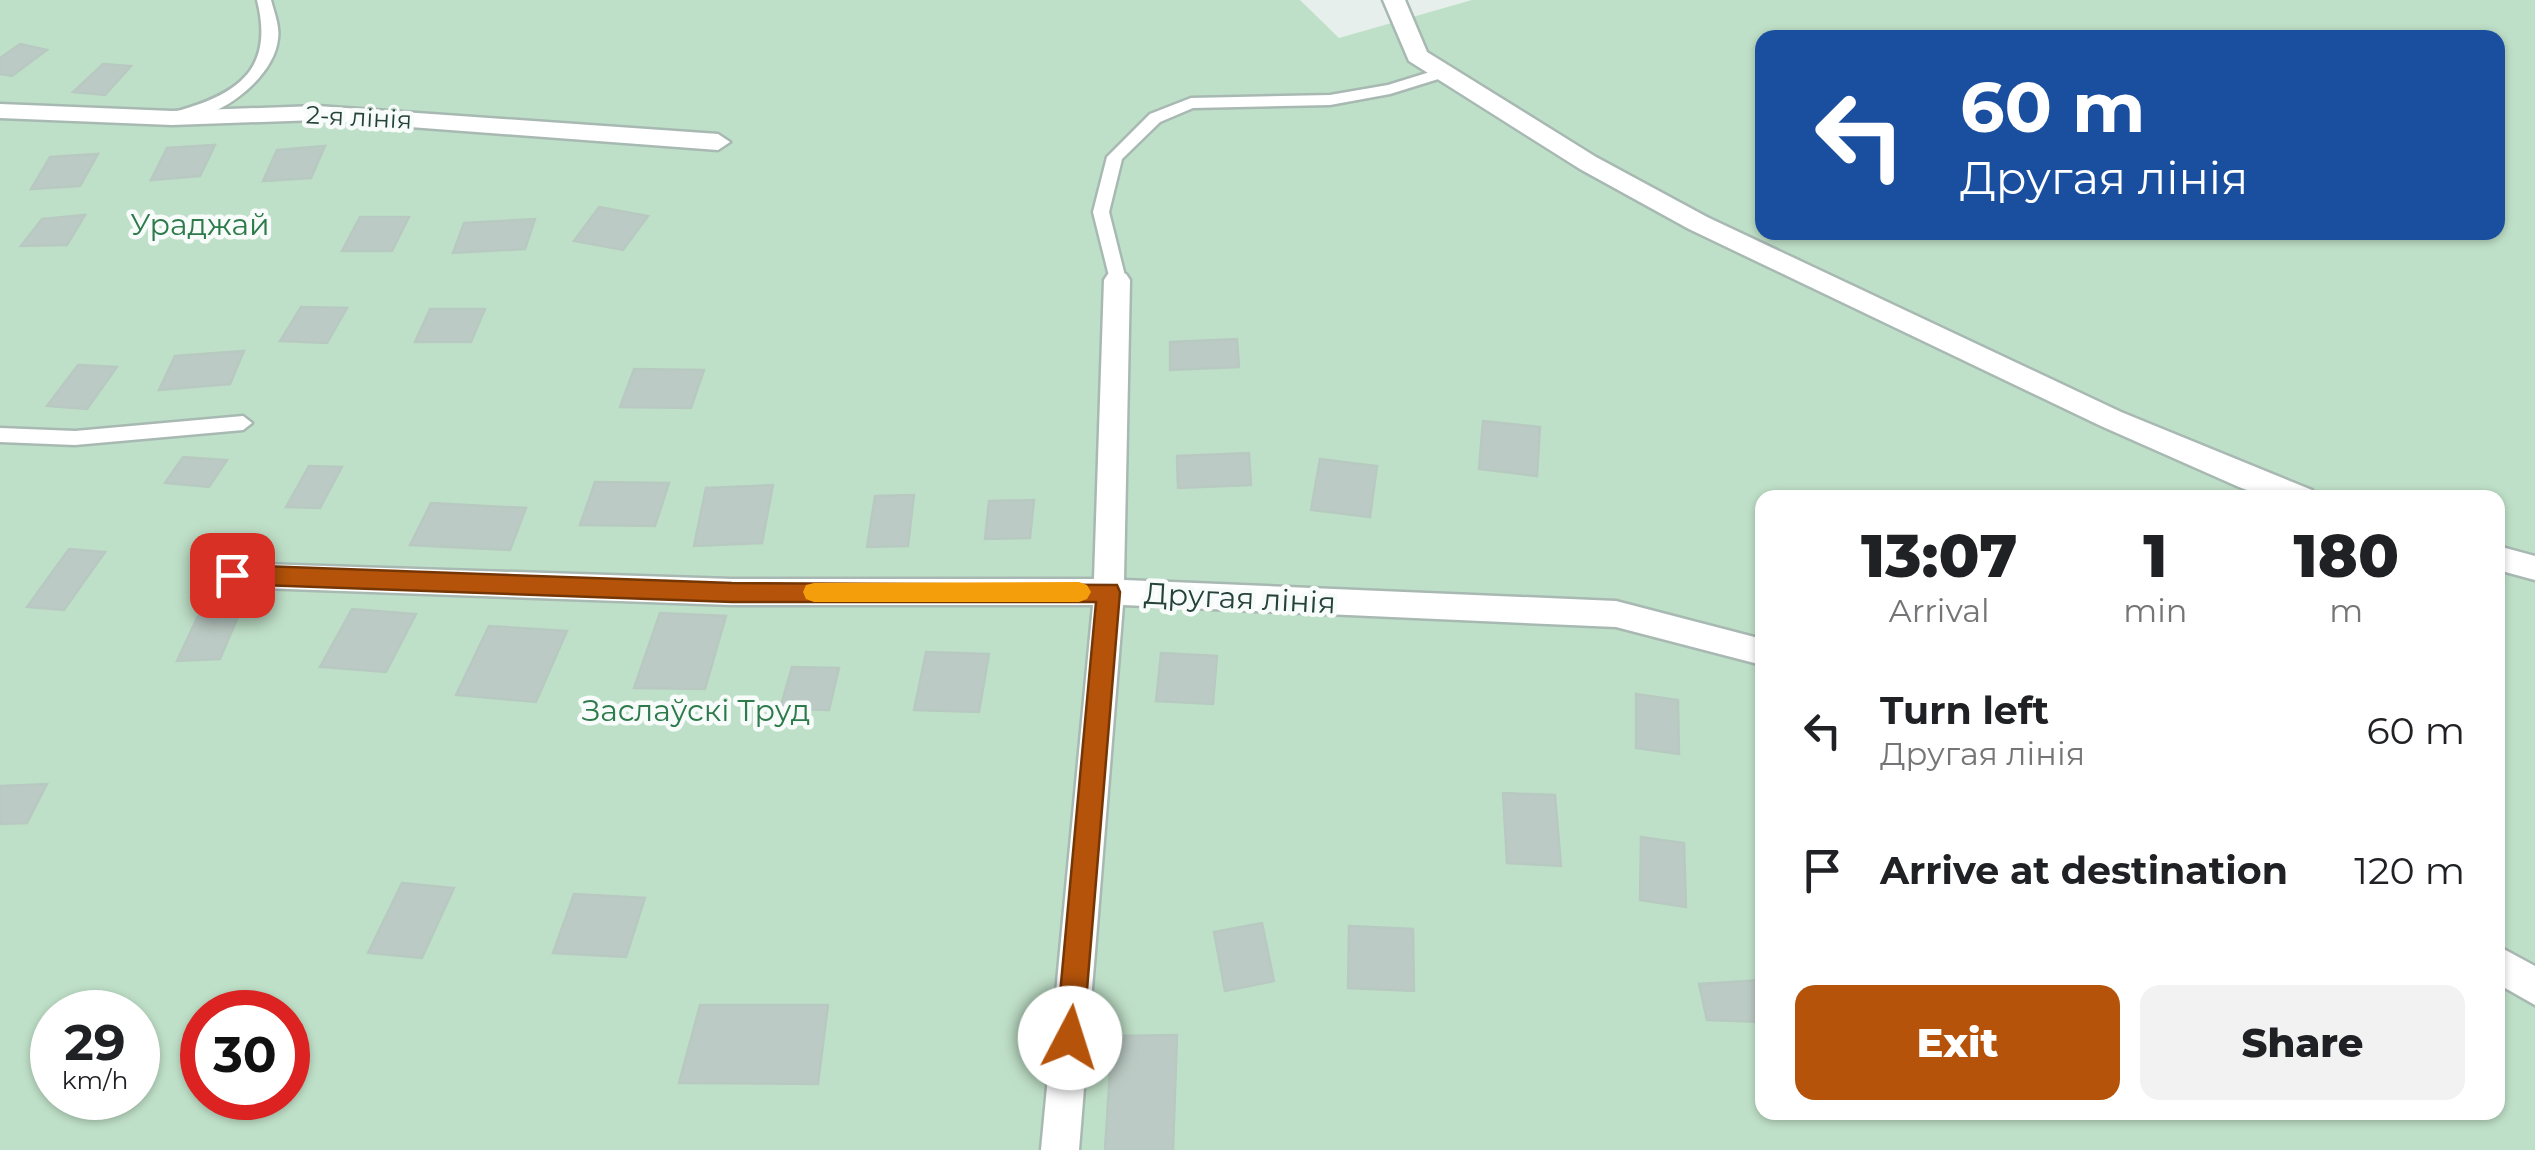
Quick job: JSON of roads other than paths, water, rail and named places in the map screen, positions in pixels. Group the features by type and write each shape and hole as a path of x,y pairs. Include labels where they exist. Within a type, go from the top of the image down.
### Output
{"street":[{"path":"1394,0 1416,56 1588,163 1698,223 2111,418 2280,490"},
{"name":"2-я лінія","path":"0,111 172,118 317,113 718,142"},
{"path":"1060,1150 1109,592 1116,280"},
{"path":"2505,560 2535,568"},
{"name":"Другая лінія","path":"232,575 732,592 1109,592 1616,614 1755,650"},
{"path":"2505,968 2535,987"}],"lane":[{"path":"172,118 206,110 245,85 268,56 272,34 264,0"},
{"path":"1116,280 1100,212 1115,156 1155,118 1191,103 1330,100 1390,89 1442,73"},
{"path":"0,436 75,438 243,423"}],"park label":[{"name":"Ураджай","path":"200,224"},
{"name":"Заслаўскі Труд","path":"696,710"}]}
